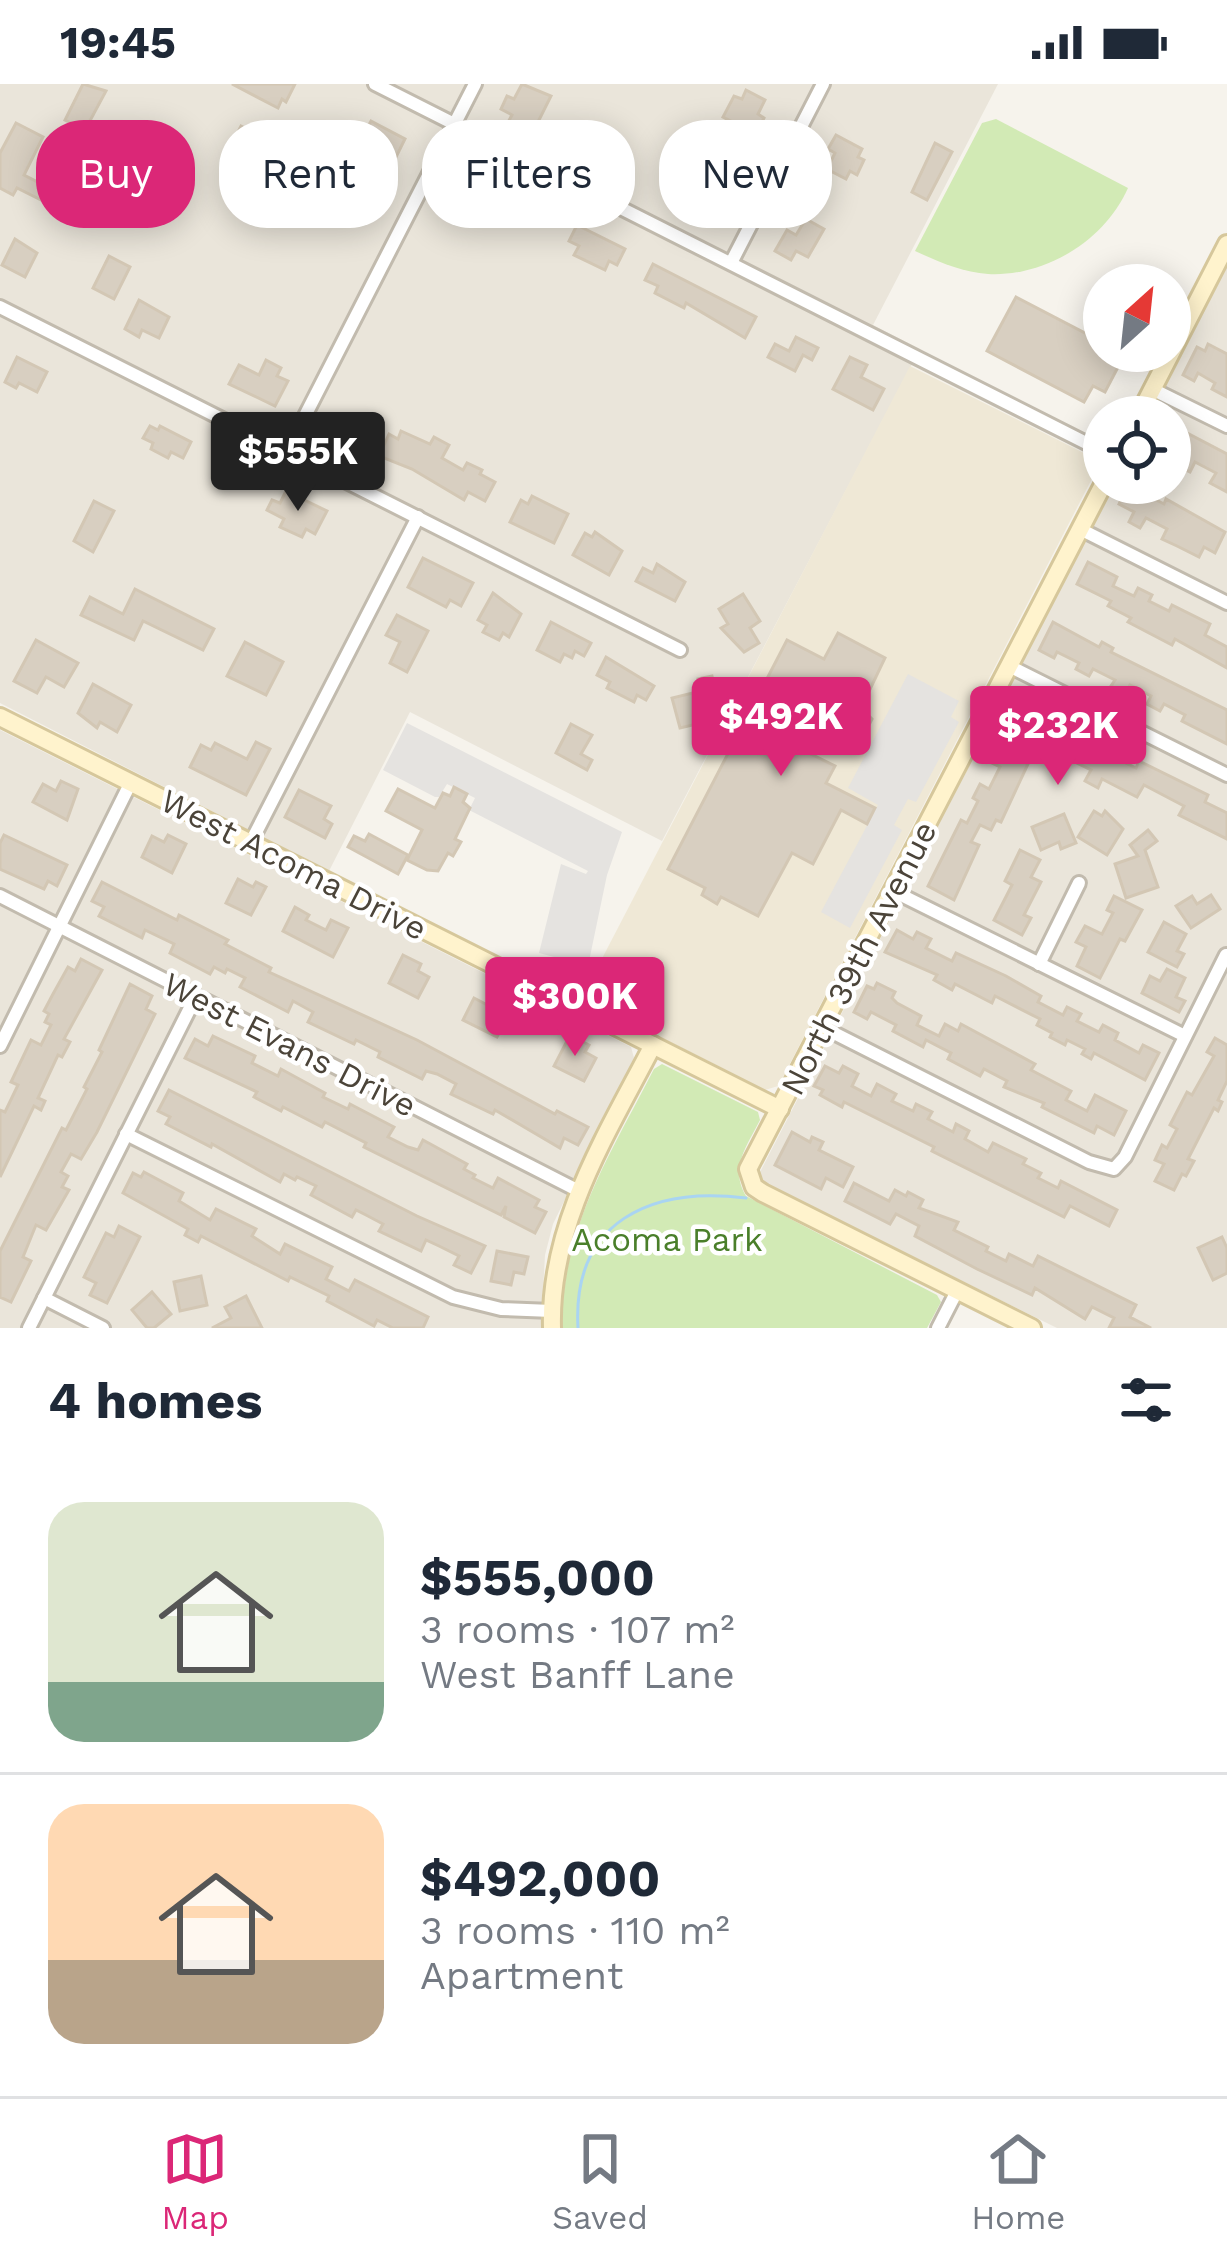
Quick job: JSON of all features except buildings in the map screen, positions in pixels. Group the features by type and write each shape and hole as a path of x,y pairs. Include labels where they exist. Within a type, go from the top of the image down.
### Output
{"street":[{"path":"375,84 446,120"},
{"path":"456,120 475,84"},
{"path":"731,263 823,84"},
{"path":"287,451 422,187"},
{"path":"635,215 1083,441"},
{"path":"1148,396 1226,248"},
{"path":"0,307 680,650"},
{"path":"1152,389 1227,426"},
{"name":"North 39th Avenue","path":"957,1291 763,1193 749,1178 748,1169 1093,504"},
{"path":"250,842 418,517"},
{"path":"1079,530 1227,603"},
{"path":"1009,666 1227,775"},
{"name":"West Acoma Drive","path":"0,717 780,1108"},
{"path":"0,1046 131,782"},
{"path":"1039,964 1079,883"},
{"path":"893,891 1185,1036"},
{"name":"West Evans Drive","path":"0,896 579,1191"},
{"path":"822,1027 1089,1162 1114,1169 1125,1156 1226,956"},
{"path":"29,1328 196,996"},
{"path":"126,1134 453,1297 552,1319 559,1249 579,1191 653,1046"},
{"path":"938,1328 957,1291 1032,1328"},
{"path":"44,1298 103,1328"}],"shaded area":[{"path":"0,84 998,84 873,325 920,349 662,841 410,712 329,871 0,703"},
{"path":"1227,267 1227,1328 1057,1328 761,1182 758,1176 1104,504 1191,504 1191,396 1160,396 1172,372 1191,372 1191,336"},
{"path":"910,366 1083,452 1083,496 778,1086 765,1090 582,997"},
{"path":"908,674 959,701 951,717 959,722 916,802 908,799 894,825 902,830 850,928 821,912 878,805 848,788"},
{"path":"407,723 622,832 607,875 588,966 539,953 561,864 588,871 469,810 475,798 447,784 435,797 383,770"},
{"path":"0,730 631,1047 634,1058 553,1224 545,1255 541,1328 0,1328"}],"green space":[{"path":"996,119 1128,188 1105,224 1071,252 1031,269 988,274 960,269 915,251 982,123"},
{"name":"Acoma Park","path":"662,1064 758,1112 760,1120 740,1167 746,1196 937,1295 941,1302 927,1328 562,1328 564,1292 579,1225 621,1132 654,1069"}],"waterway":[{"path":"578,1328 588,1261 603,1237 624,1218 679,1198 746,1198"}]}
